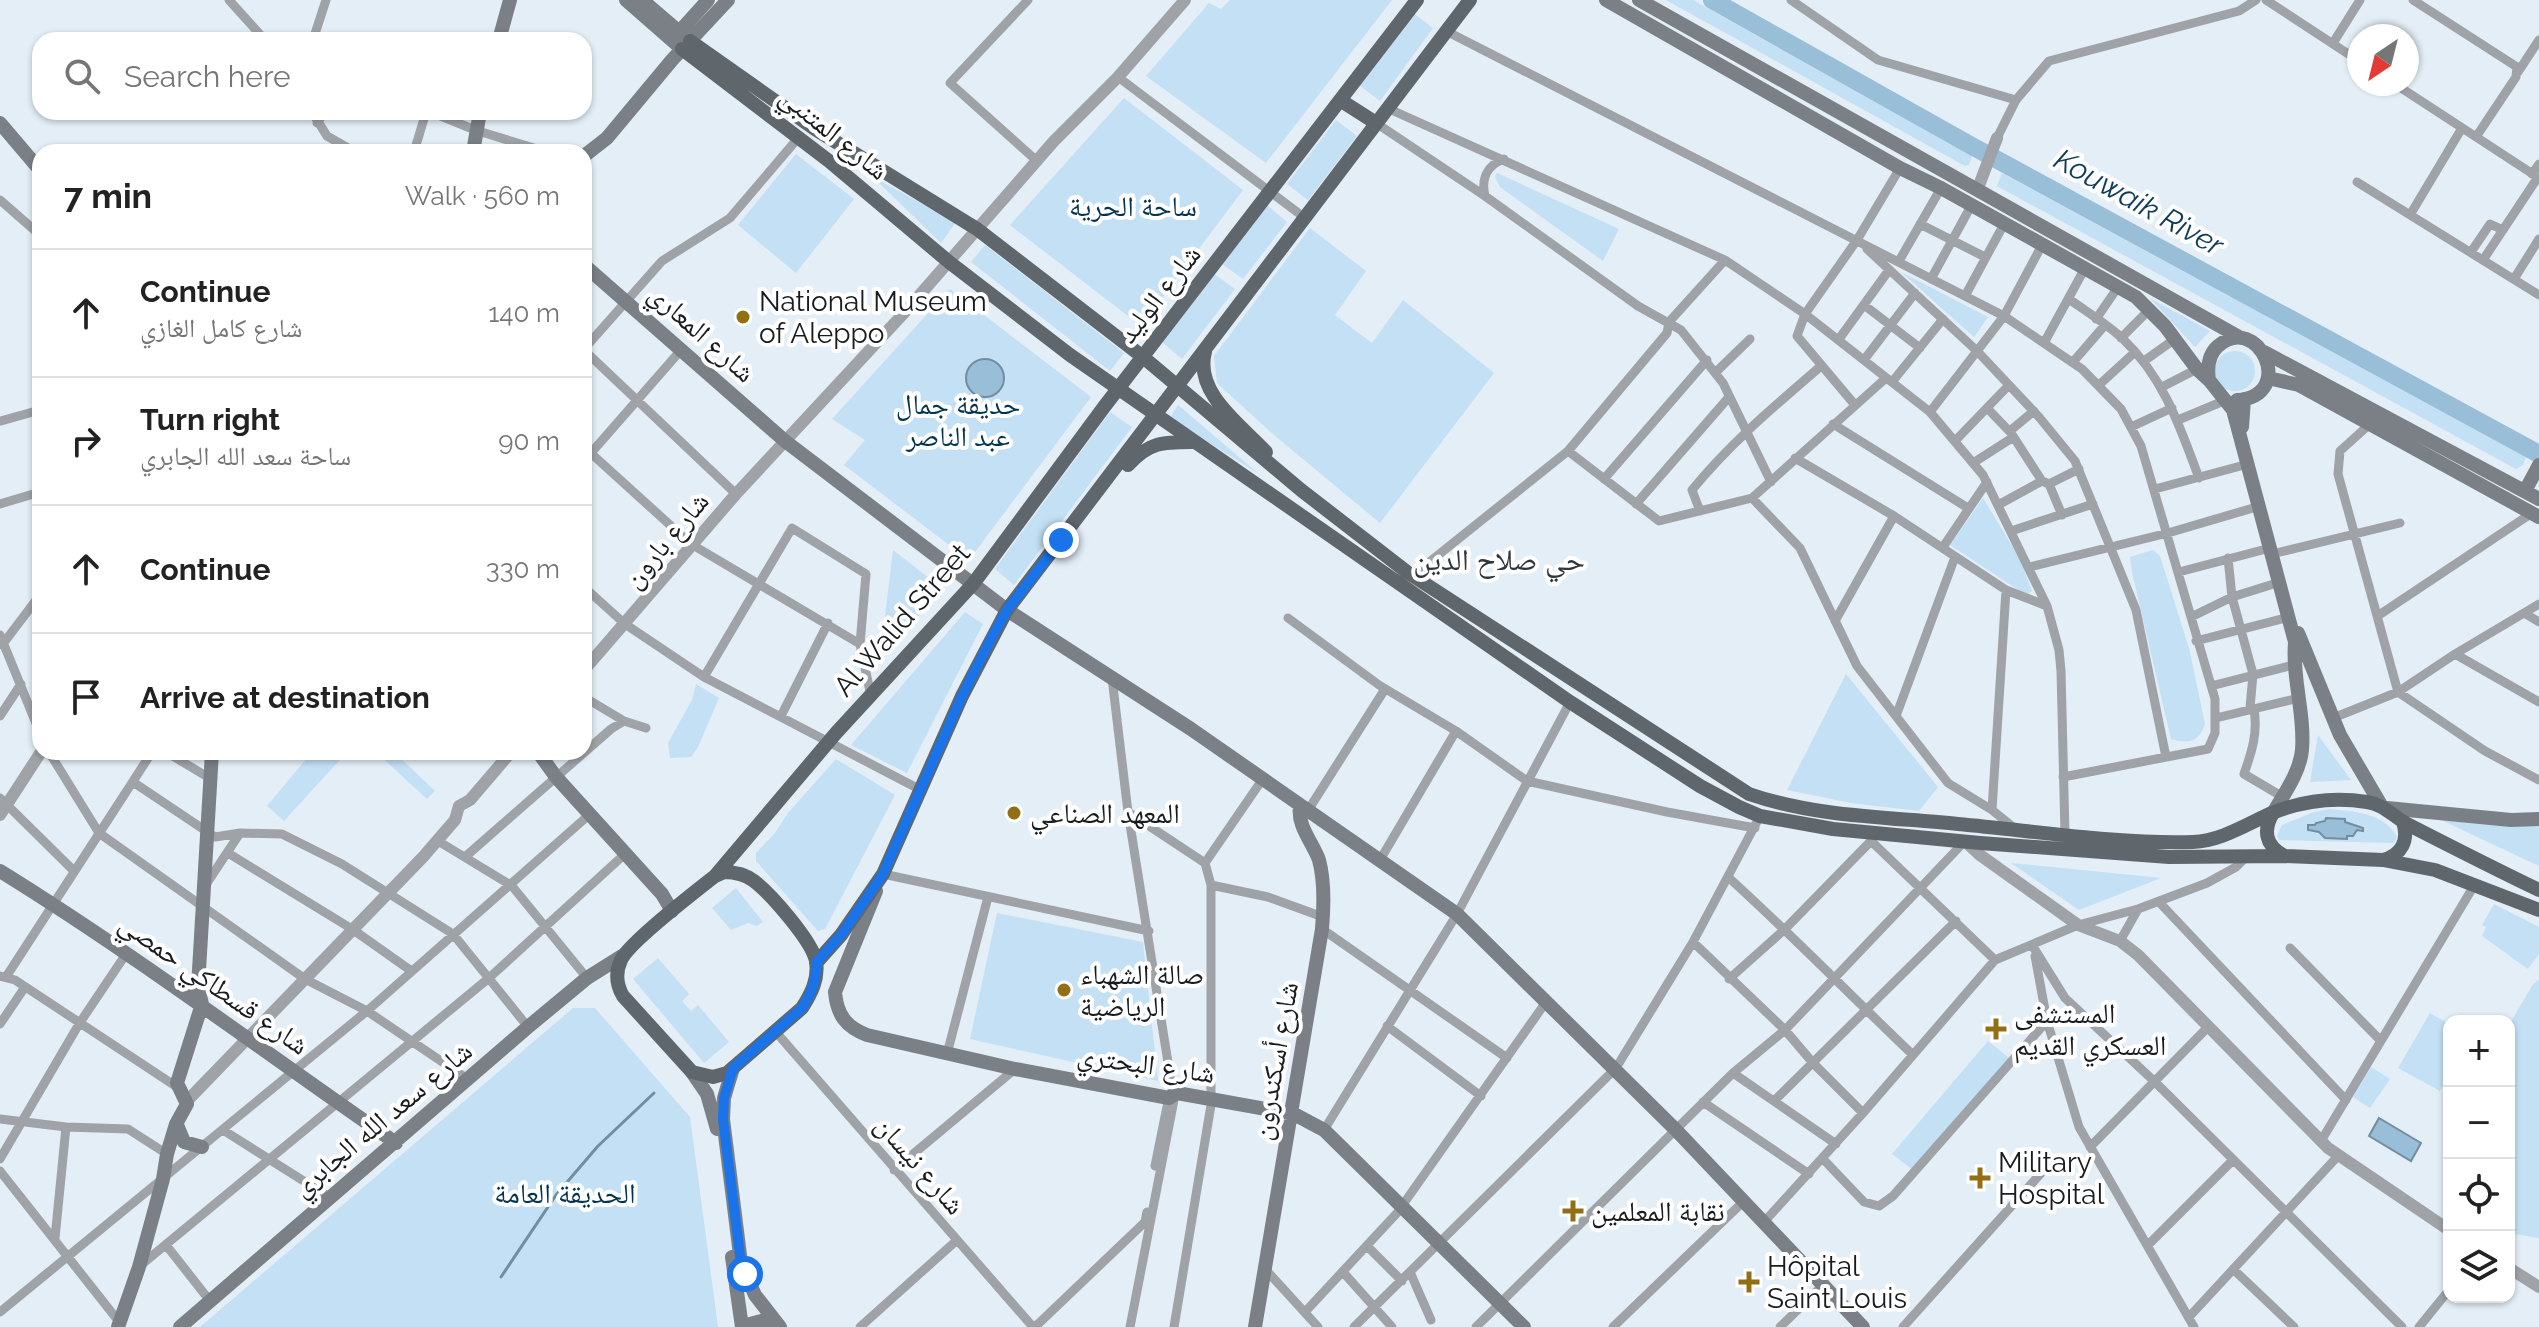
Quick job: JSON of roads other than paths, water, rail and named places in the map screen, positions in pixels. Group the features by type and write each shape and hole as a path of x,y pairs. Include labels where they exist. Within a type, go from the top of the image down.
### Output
{"main road":[{"path":"501,32 510,0"},
{"path":"626,0 681,41 815,129 977,229 1143,357 1301,490 1412,576 1749,794 1775,803 1828,812 2122,840 2195,842 2224,835 2273,813 2303,804 2334,800 2511,820 2539,819"},
{"name":"شارع المتنبي","path":"642,0 681,41 949,262 1118,389 1570,702 1758,822 1870,836 2169,857 2285,856 2383,860 2435,870 2539,910"},
{"path":"592,150 607,138 681,41 708,0"},
{"path":"681,41 728,0"},
{"path":"1270,192 1417,0"},
{"path":"816,963 841,935 883,874 962,696 1007,610 1470,0"},
{"path":"1606,0 1900,168 2136,297 2233,410 2298,634 2333,718 2384,807 2403,822 2539,890"},
{"path":"1639,0 1980,181 2241,338 2256,344 2268,360 2268,378 2259,392 2244,399 2223,397"},
{"path":"1340,100 1376,123"},
{"path":"473,144 478,120"},
{"path":"0,123 32,161"},
{"name":"شارع الوليد","path":"1118,389 1270,192"},
{"name":"شارع المعاري","path":"592,272 785,441 1007,610 1191,729 1303,810 1457,914 1675,1129 1863,1327"},
{"path":"2209,380 2208,362 2217,347 2241,338"},
{"path":"1207,346 1203,371 1207,386 1227,412 1301,490"},
{"path":"2264,352 2532,478 2537,510"},
{"path":"2268,378 2299,385 2537,510"},
{"name":"Al Walid Street","path":"715,876 829,742 973,584 1118,389"},
{"path":"2244,399 2242,427 2295,642 2293,665 2299,698 2302,752 2290,784 2266,828 2267,840 2274,850 2285,856"},
{"path":"1103,485 1146,448 1168,442 1195,442"},
{"path":"119,1325 139,1267 176,1124 187,1101 177,1087 177,1079 202,1004 198,987 212,760"},
{"path":"544,760 662,894 672,911"},
{"name":"شارع أسكندرون","path":"1255,1327 1323,923 1323,890 1318,858 1301,822 1303,810"},
{"path":"2383,860 2395,856 2403,846 2406,834 2403,822"},
{"path":"1318,858 1322,841 1337,832"},
{"name":"شارع قسطاكي حمصي","path":"0,871 202,1004 292,1072 396,1143"},
{"path":"692,1072 713,1077 733,1068 802,1008 817,975 808,943 753,880 734,872 715,876 622,956 617,986 692,1072 707,1094 714,1115 742,1327"},
{"name":"شارع البحتري","path":"883,874 835,992 836,1005 851,1029 1015,1069 1171,1097 1177,1093 1292,1114 1324,1130 1524,1327"},
{"name":"شارع سعد الله الجابري","path":"180,1327 528,1027 587,978 622,956"},
{"path":"733,1068 724,1098 723,1119 741,1263 755,1295 778,1325"},
{"path":"176,1124 184,1142 202,1147"},
{"path":"749,1327 759,1321 778,1325"}],"street":[{"path":"229,0 258,32"},
{"path":"316,32 326,0"},
{"path":"1028,0 950,83 1037,161"},
{"name":"شارع بارون","path":"592,661 691,544 1185,0"},
{"path":"1791,0 1878,60 2016,100"},
{"path":"1980,181 2016,100 2049,61 2239,11 2256,0"},
{"path":"2266,0 2347,53"},
{"path":"2333,43 2360,0"},
{"path":"2413,0 2517,67 2518,72"},
{"path":"1448,32 2004,316 2073,362 2121,409 2141,446 2168,533 2211,686 2215,733 2208,749 2063,777"},
{"path":"2476,137 2539,40"},
{"path":"1118,77 1305,218"},
{"path":"2413,96 2536,177"},
{"path":"1387,108 1725,260 1839,339 1930,412 1987,482 2047,606 2059,650 2061,671 2065,834"},
{"path":"316,120 332,141 338,144"},
{"path":"417,144 426,120"},
{"path":"440,120 473,144"},
{"path":"1376,123 1485,196 1638,306 1681,330 1716,372 1771,482"},
{"path":"2410,215 2462,128"},
{"path":"592,340 662,261 730,218 799,137"},
{"path":"1485,196 1483,185 1486,173 1504,159"},
{"path":"2483,260 2536,177 2539,164"},
{"path":"1855,405 1797,336 1805,314 1857,240 1900,168"},
{"path":"2357,182 2539,295"},
{"path":"1899,261 1941,188"},
{"path":"0,200 32,228"},
{"path":"1931,279 1971,206"},
{"path":"1920,224 1985,257"},
{"path":"1965,296 2004,224"},
{"path":"2471,252 2490,224 2503,230"},
{"path":"2514,279 2539,239"},
{"path":"1857,240 1977,351 2034,411 2075,461 2136,610 2166,757"},
{"path":"1930,412 2004,316 2042,245"},
{"path":"1412,576 1568,451 1667,333 1669,322 1725,260"},
{"path":"2044,343 2085,268"},
{"path":"1839,339 1889,270"},
{"path":"2073,362 2101,322 2118,287"},
{"path":"1864,360 1915,293"},
{"path":"2069,299 2121,338 2144,361 2162,387 2178,420 2199,478"},
{"path":"1864,305 1920,348"},
{"path":"2121,338 2149,310"},
{"path":"1568,451 1659,521 1752,498 1855,405 1889,380 1943,319"},
{"path":"1716,372 1750,339"},
{"path":"2144,361 2175,339"},
{"path":"592,448 681,350"},
{"path":"2099,385 2135,352"},
{"path":"592,357 736,494"},
{"path":"1604,479 1707,360"},
{"path":"1700,511 1692,490 1723,453 1821,366"},
{"path":"2162,387 2197,369"},
{"path":"1955,441 2009,385"},
{"path":"1636,504 1729,397"},
{"path":"2178,420 2223,397"},
{"path":"1987,408 2011,433 2046,482 2062,515"},
{"path":"2131,427 2172,408"},
{"path":"1973,463 2012,438 2011,430 2034,411"},
{"path":"1,421 32,412"},
{"path":"2371,423 2340,451 2338,474 2398,692 2485,751 2539,780"},
{"path":"1833,424 1968,508"},
{"path":"1795,458 1894,516 2006,590 2047,606"},
{"path":"592,459 691,544 860,644"},
{"path":"2155,489 2248,464"},
{"path":"1998,505 2079,469"},
{"path":"1943,547 1987,482"},
{"path":"0,504 32,494"},
{"path":"1752,498 1800,548 1857,666 1948,783 2016,829"},
{"path":"2011,531 2093,504"},
{"path":"2029,567 2168,533 2260,506"},
{"path":"2379,615 2537,510"},
{"path":"1835,621 1894,516"},
{"path":"2179,572 2228,558 2400,523"},
{"path":"704,677 792,528 866,574 860,644 871,696"},
{"path":"1896,716 1955,557"},
{"path":"2228,558 2232,597 2253,674 2250,708"},
{"path":"2191,617 2232,597 2280,582"},
{"path":"1992,810 2006,590"},
{"path":"592,594 625,624 704,677 919,789"},
{"path":"2333,718 2398,692 2539,604"},
{"path":"32,605 1,642 32,712"},
{"path":"2524,613 2539,622"},
{"path":"2196,641 2289,617"},
{"path":"1288,618 1385,689 1456,731 1527,781 1667,812 1758,822 1693,942 1614,1069 1354,1327"},
{"path":"781,716 828,623"},
{"path":"2455,654 2539,702"},
{"path":"2211,686 2293,665"},
{"path":"1112,678 1128,812 1149,931 1171,1097 1130,1327"},
{"path":"0,716 21,684"},
{"path":"1303,810 1385,689"},
{"path":"2216,718 2299,698"},
{"path":"592,702 624,721 646,728"},
{"path":"1324,1130 1457,914 1570,702"},
{"path":"2250,708 2254,709 2255,740 2244,774 2283,797"},
{"path":"592,746 624,721"},
{"path":"1380,860 1456,731"},
{"path":"35,760 2,806 74,871"},
{"path":"54,760 99,833 305,979 367,1011 469,1080"},
{"path":"147,760 54,904 3,976 25,987 177,1087"},
{"path":"179,760 211,779"},
{"path":"187,1101 438,841 455,820 459,806 470,800 504,760"},
{"path":"465,857 575,760"},
{"path":"1205,863 1262,780"},
{"path":"133,782 219,838 240,833 282,834 342,864 453,934 528,1027"},
{"path":"1128,812 1205,863 1211,885 1211,1099 1174,1327"},
{"path":"0,1312 70,1258 367,1011 590,814"},
{"path":"205,886 240,833"},
{"path":"1729,979 1785,929 1870,836 1995,960"},
{"path":"438,841 512,886 587,978"},
{"path":"1476,1327 1733,1073 1785,1030 1965,841 2078,925 2120,941 2138,955 2321,1141 2338,1156 2443,1226"},
{"path":"228,853 352,929 410,970"},
{"path":"139,1267 489,978 626,853"},
{"path":"1764,1222 1823,1159 1995,960 2078,925 2159,902 2221,876 2247,856"},
{"path":"883,874 1149,931"},
{"path":"1728,877 1913,1055"},
{"path":"2321,1141 2475,884"},
{"path":"1211,885 1268,897 1323,923 1507,1058"},
{"path":"947,1054 988,897"},
{"path":"2159,902 2346,1100"},
{"path":"2120,941 2138,909"},
{"path":"1775,1100 1956,921"},
{"path":"1693,942 1785,1030 1863,1113"},
{"path":"2032,945 2047,1021 2075,1116 2194,1327"},
{"path":"2032,945 2065,998 2154,1081 2402,1327"},
{"path":"2290,948 2381,1041"},
{"path":"0,1159 79,1024 126,954"},
{"path":"0,1024 25,987"},
{"path":"1305,1312 1402,1207 1546,1002"},
{"path":"1823,1159 1864,1202 1879,1206 1893,1196 2047,1021"},
{"path":"1387,1026 1481,1096"},
{"path":"2090,1147 2208,1027"},
{"name":"شارع نيسان","path":"775,1031 1034,1327"},
{"path":"894,1170 1015,1069"},
{"path":"1733,1073 1836,1144"},
{"path":"1034,1327 1145,1222 1171,1097"},
{"path":"1703,1102 1809,1174"},
{"path":"0,1119 66,1127 128,1129 167,1154"},
{"path":"55,1238 66,1127"},
{"path":"223,1130 329,1197"},
{"path":"2189,1317 2338,1156"},
{"path":"2149,1244 2233,1160"},
{"path":"1903,1327 2051,1162"},
{"path":"0,1171 55,1238 119,1325"},
{"path":"1613,1327 1744,1201"},
{"path":"860,1327 956,1241"},
{"path":"166,1245 210,1301"},
{"path":"1367,1246 1402,1281"},
{"path":"2233,1269 2294,1327"},
{"path":"1266,1270 1318,1327"},
{"path":"1343,1272 1392,1327"},
{"path":"1410,1272 1431,1320"},
{"path":"2515,1272 2539,1287"},
{"path":"1780,1327 1823,1285"},
{"path":"2419,1327 2443,1297"}],"waterway":[{"name":"Kouwaik River","path":"1712,0 1970,145 2539,454"},
{"path":"501,1277 556,1195 598,1146 654,1093"}],"place":[{"name":"National Museum of Aleppo","path":"743,317"},
{"name":"المعهد الصناعي","path":"1014,813"},
{"name":"صالة الشهباء الرياضية","path":"1064,990"},
{"name":"المستشفى العسكري القديم","path":"1996,1029"},
{"name":"Military Hospital","path":"1980,1178"},
{"name":"نقابة المعلمين","path":"1573,1211"},
{"name":"Hôpital Saint Louis","path":"1749,1282"}],"district":[{"name":"حي صلاح الدين","path":"1499,559"}],"park label":[{"name":"ساحة الحرية","path":"1133,206"},
{"name":"حديقة جمال عبد الناصر","path":"958,420"},
{"name":"الحديقة العامة","path":"565,1193"}]}
